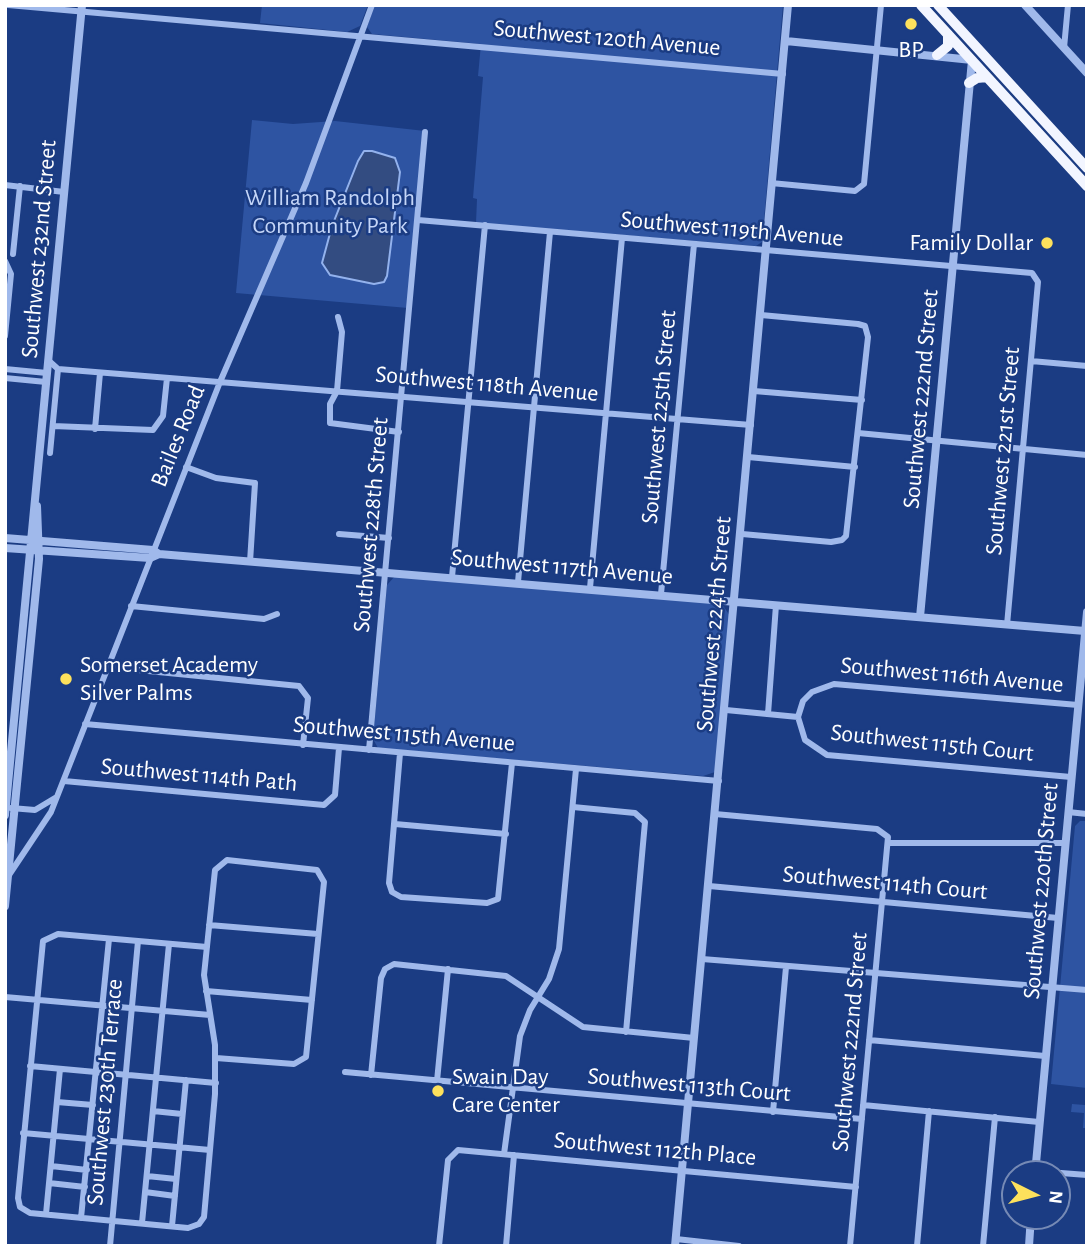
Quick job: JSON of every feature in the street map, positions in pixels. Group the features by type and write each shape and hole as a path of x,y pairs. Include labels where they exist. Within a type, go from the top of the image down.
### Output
{"highway":[{"path":"921,5 1087,186"},
{"path":"938,5 1087,168"},
{"path":"937,55 948,46 948,35"},
{"path":"970,40 971,60"},
{"path":"971,60 984,63 1028,112 1041,117"},
{"path":"970,83 977,78 987,77"},
{"path":"1050,146 1063,153 1087,178"}],"street":[{"name":"Southwest 120th Avenue","path":"8,5 82,8 783,74"},
{"name":"Bailes Road","path":"9,875 42,828 64,781 220,382 301,194 372,5"},
{"name":"Southwest 224th Street","path":"676,1243 789,5"},
{"path":"771,183 855,191 861,189 864,184 881,5"},
{"path":"1025,5 1087,73"},
{"path":"1064,47 1068,5"},
{"name":"Southwest 232nd Street","path":"5,815 10,720 30,551 82,8"},
{"path":"786,41 971,60"},
{"name":"Southwest 222nd Street","path":"920,617 971,60"},
{"name":"Southwest 228th Street","path":"369,750 425,132"},
{"path":"5,185 64,192"},
{"path":"13,254 20,186"},
{"name":"Southwest 119th Avenue","path":"418,220 1030,272 1038,282"},
{"path":"452,577 485,225"},
{"path":"5,229 16,230"},
{"path":"518,583 550,232"},
{"path":"590,589 622,238"},
{"name":"Southwest 225th Street","path":"662,594 694,244"},
{"path":"5,336 11,274 7,263"},
{"name":"Southwest 221st Street","path":"1007,625 1038,282"},
{"path":"742,534 831,542 844,539 849,527 868,335 864,326 856,323 761,315"},
{"path":"338,317 342,332 337,391 331,398 328,415 330,423 399,432"},
{"path":"48,360 58,369 50,453"},
{"path":"1031,361 1087,366"},
{"path":"5,369 46,377"},
{"name":"Southwest 118th Avenue","path":"58,369 751,425"},
{"path":"94,429 100,373"},
{"path":"5,378 46,377"},
{"path":"53,426 153,430 163,416 167,378"},
{"path":"754,391 862,400"},
{"path":"858,433 1087,455"},
{"path":"748,457 855,467"},
{"path":"186,467 216,478 255,483 250,562"},
{"name":"Southwest 232nd Street","path":"5,906 40,541 35,496"},
{"path":"340,534 389,538"},
{"name":"Southwest 117th Avenue","path":"5,538 154,554 1086,631"},
{"name":"Southwest 117th Avenue","path":"5,548 39,552 154,554"},
{"path":"768,714 776,605"},
{"path":"131,606 264,619 277,614"},
{"name":"Southwest 220th Street","path":"1036,1160 1087,612"},
{"path":"108,667 303,688 308,698 303,745"},
{"name":"Southwest 116th Avenue","path":"798,717 807,697 821,687 834,684 1078,705"},
{"name":"Southwest 115th Court","path":"726,710 798,717 805,740 827,755 1071,777"},
{"path":"10,720 24,721"},
{"name":"Southwest 115th Avenue","path":"85,724 719,780"},
{"name":"Southwest 114th Path","path":"64,781 70,784 323,805 330,802 335,795 339,748"},
{"path":"400,753 389,883 392,892 401,897 494,902 500,893 512,763"},
{"path":"504,1154 521,1032 549,979 559,949 576,769"},
{"path":"35,810 57,797"},
{"path":"573,807 633,812 642,817 646,834 626,1032"},
{"path":"6,808 35,810 43,817 42,828"},
{"path":"1068,812 1087,814"},
{"path":"715,814 877,829 885,832 888,843 1065,843"},
{"path":"395,824 506,834"},
{"name":"Southwest 222nd Street","path":"850,1246 888,843"},
{"path":"206,947 58,934 46,938 41,948 23,1133 18,1200 20,1207 29,1212 196,1227 204,1217 216,1083 216,1058 206,991 206,947 215,872 220,863 227,860 317,870 324,880 307,1053 300,1063 216,1058"},
{"name":"Southwest 114th Court","path":"709,886 1058,918"},
{"path":"209,925 318,934"},
{"path":"81,1217 109,939"},
{"name":"Southwest 230th Terrace","path":"110,1246 138,941"},
{"path":"142,1223 169,944"},
{"path":"702,959 1051,990 1087,990"},
{"path":"371,1075 380,982 387,967 397,964 506,976 583,1027 694,1038"},
{"path":"773,1112 786,967"},
{"path":"436,1081 447,969"},
{"path":"206,991 312,1000"},
{"path":"5,997 210,1015"},
{"path":"869,1040 1045,1056"},
{"path":"30,1066 216,1083"},
{"path":"47,1214 60,1069"},
{"name":"Southwest 113th Court","path":"345,1072 862,1119"},
{"path":"172,1226 186,1080"},
{"path":"57,1102 93,1105"},
{"path":"863,1105 1039,1122"},
{"path":"153,1111 182,1114"},
{"path":"917,1246 929,1111"},
{"path":"983,1246 995,1117"},
{"path":"23,1133 210,1150"},
{"name":"Southwest 112th Place","path":"439,1246 451,1154 461,1150 856,1187"},
{"path":"506,1246 514,1155"},
{"path":"51,1166 87,1170"},
{"path":"147,1175 176,1179"},
{"path":"49,1183 85,1187"},
{"path":"145,1192 175,1196"},
{"path":"676,1243 739,1246"}],"green space":[{"path":"262,5 368,5 360,26 347,32 260,23"},
{"path":"375,5 783,5 762,242 756,246 476,223 477,199 473,198 483,77 478,76 481,44 372,34 367,27"},
{"name":"William Randolph Community Park","path":"252,120 293,124 335,121 425,131 408,308 236,293"},
{"path":"395,576 722,604 730,616 715,772 703,776 378,748 373,739 387,585"},
{"path":"1080,821 1087,821 1087,1088 1051,1084 1075,826"},
{"path":"1087,1088 1087,1128 1083,1128 1084,1113 1071,1112 1072,1104 1085,1105"}],"shaded area":[{"path":"364,151 395,158 400,172 387,276 384,282 374,284 330,275 322,263 332,226 358,161"}],"place":[{"name":"BP","path":"911,24"},
{"name":"Family Dollar","path":"1047,243"},
{"name":"Somerset Academy Silver Palms","path":"66,679"},
{"name":"Swain Day Care Center","path":"438,1091"}]}
